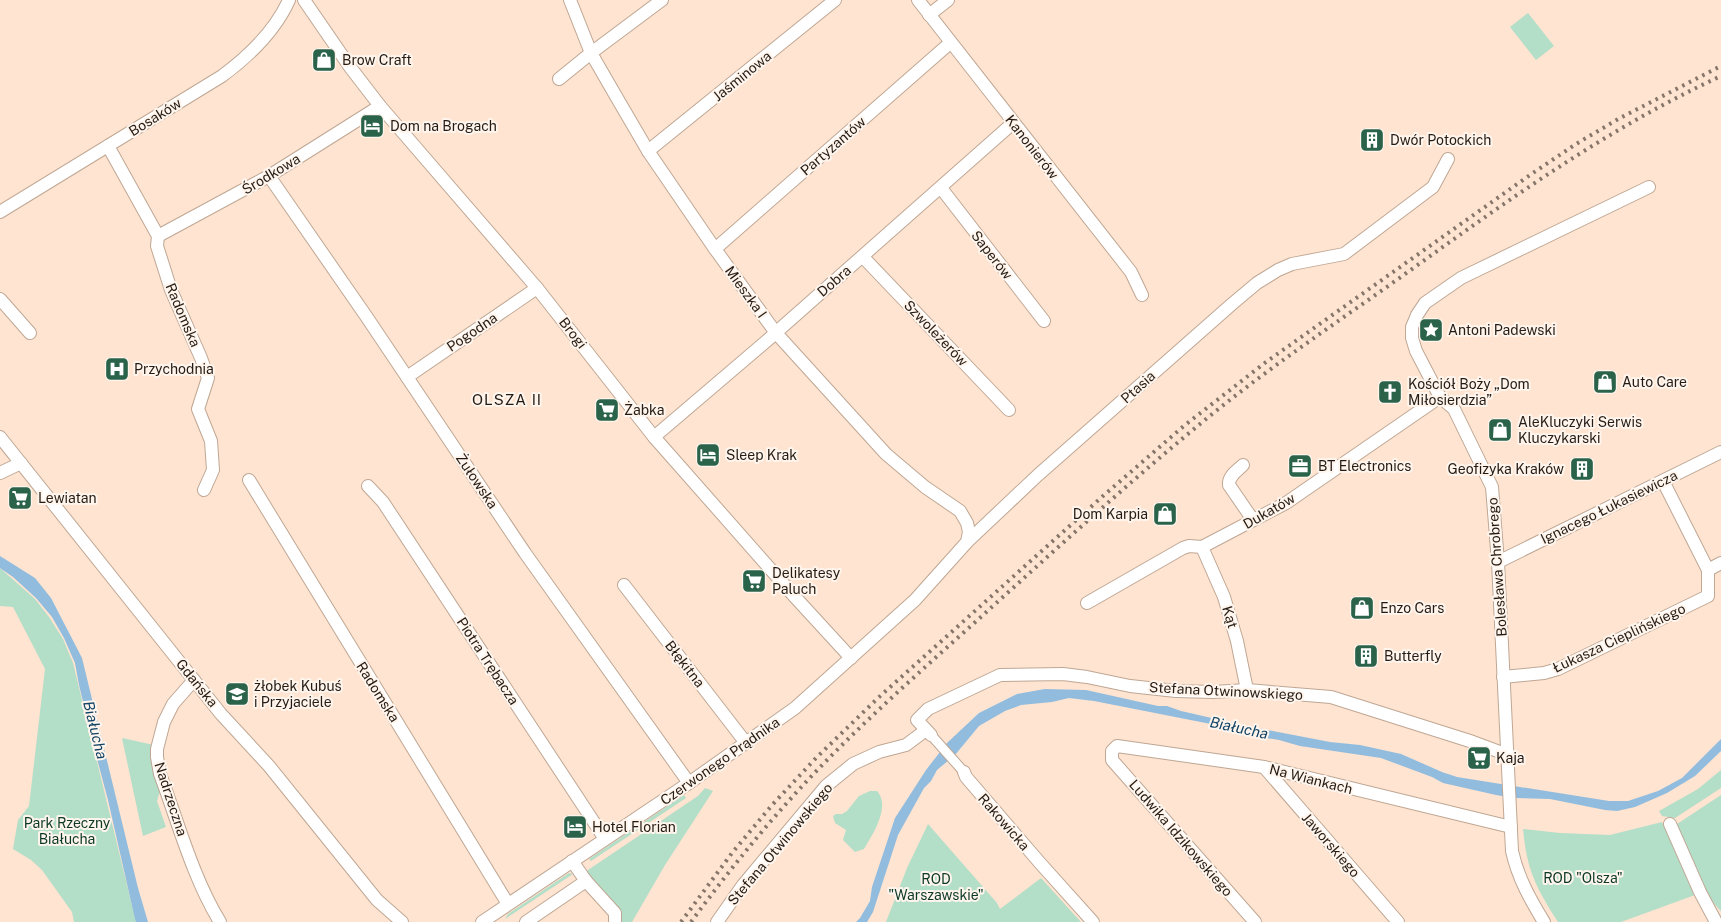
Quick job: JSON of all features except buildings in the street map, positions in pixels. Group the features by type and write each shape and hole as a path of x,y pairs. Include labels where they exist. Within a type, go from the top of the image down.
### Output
{"street":[{"name":"Bosaków","path":"0,212 222,76 243,61 280,17 289,0"},
{"name":"Brogi","path":"304,0 350,67 380,106 538,288 654,437 788,590 852,658"},
{"name":"Mieszka I","path":"570,0 591,53 648,151 715,249 776,333 886,454 925,487 960,511 967,523 969,532 967,542"},
{"path":"559,79 662,0"},
{"name":"Jaśminowa","path":"648,151 835,0"},
{"name":"Kanonierów","path":"918,0 1131,272 1142,295"},
{"path":"929,14 948,0"},
{"name":"Partyzantów","path":"715,249 950,43"},
{"name":"Środkowa","path":"158,236 269,176 380,106"},
{"name":"Dobra","path":"654,437 863,257 1013,123"},
{"name":"Radomska","path":"108,146 158,236 157,246 172,290 208,378 198,409 212,441 213,470 204,490"},
{"name":"Ptasia","path":"852,658 915,600 967,542 1038,475 1257,284 1278,270 1292,264 1344,254 1433,187 1448,159"},
{"name":"Żułowska","path":"269,176 530,558 690,783"},
{"name":"Bolesława Chrobrego","path":"1544,922 1524,888 1516,870 1512,851 1498,562 1492,487 1454,409 1440,397 1416,351 1412,338 1412,327 1417,314 1425,303 1461,278 1649,187"},
{"name":"Saperów","path":"941,188 1044,321"},
{"name":"Szwoleżerów","path":"863,257 1009,410"},
{"name":"Pogodna","path":"407,377 538,288"},
{"path":"0,299 30,333"},
{"name":"Dukatów","path":"1087,602 1182,548 1189,546 1202,547 1286,503 1440,397"},
{"name":"Gdańska","path":"0,437 221,714 269,766 377,900 402,922"},
{"name":"Ignacego Łukasiewicza","path":"1498,562 1721,452"},
{"path":"0,473 21,463"},
{"path":"1243,465 1228,481 1253,520"},
{"name":"Radomska","path":"248,480 508,904"},
{"name":"Łukasza Cieplińskiego","path":"1503,676 1544,673 1558,669 1708,596 1708,570 1662,481"},
{"name":"Piotra Trębacza","path":"368,486 384,502 605,839"},
{"name":"Kąt","path":"1202,547 1224,597 1237,641 1246,690"},
{"path":"1708,570 1721,564"},
{"name":"Błękitna","path":"624,585 746,743"},
{"name":"Czerwonego Prądnika","path":"489,920 508,904 690,783 795,708 852,658"},
{"name":"Stefana Otwinowskiego","path":"917,720 928,709 1000,675 1062,674 1130,686 1176,691 1213,692 1246,690 1331,697 1473,742 1508,761"},
{"name":"Nadrzeczna","path":"194,680 172,704 164,722 157,749 157,757 160,774 208,903 220,922"},
{"name":"Rakowicka","path":"917,720 1093,922"},
{"name":"Stefana Otwinowskiego","path":"717,922 743,885 826,786 853,764 872,755 906,745 929,732"},
{"name":"Na Wiankach","path":"1112,751 1117,746 1264,767 1511,823"},
{"name":"Ludwika Idzikowskiego","path":"1112,751 1112,760 1256,922"},
{"name":"Jaworskiego","path":"1264,767 1398,922"},
{"path":"1670,824 1700,892 1716,922"},
{"path":"572,861 586,881 615,913 615,922"},
{"path":"526,922 586,881"}],"green space":[{"path":"1528,13 1554,46 1536,60 1510,27"},
{"name":"Park Rzeczny Białucha","path":"0,568 35,599 49,617 63,639 73,663 136,922 74,922 72,912 42,870 31,860 13,849 18,820 29,806 45,669 13,607 0,606"},
{"path":"122,738 154,745 161,788 157,801 166,827 143,836"},
{"path":"1721,770 1721,788 1675,818 1662,816 1659,811 1698,789"},
{"path":"705,788 713,791 665,865 632,922 620,922 585,872 698,796"},
{"path":"870,791 877,791 881,797 881,812 876,828 864,849 855,852 843,840 846,830 835,823 833,816 847,811 859,796"},
{"path":"684,795 686,798 591,861 589,859"},
{"path":"1721,795 1721,911 1709,896 1674,826"},
{"name":"ROD \"Olsza\"","path":"1662,822 1695,895 1621,922 1558,922 1538,888 1530,868 1523,829 1610,835"},
{"name":"ROD \"Warszawskie\"","path":"928,824 997,903 1000,909 1041,878 1081,922 886,922 907,868"},
{"path":"569,873 573,874 505,919 508,914"}],"water":[{"name":"Białucha","path":"0,556 35,578 51,598 82,658 148,922 136,922 135,919 75,663 52,617 36,598 0,568"},
{"name":"Białucha","path":"1045,689 1086,690 1158,706 1167,706 1251,727 1330,742 1360,745 1401,754 1457,777 1609,801 1628,801 1658,791 1682,778 1721,739 1721,751 1695,776 1667,793 1635,807 1617,811 1550,799 1513,798 1496,795 1443,783 1381,758 1300,746 1279,740 1241,734 1221,726 1094,701 1069,698 1052,702 1021,705 1005,711 979,726 955,755 937,770 931,781 924,788 898,835 873,912 867,922 856,922 870,901 872,887 895,818 926,770 947,743 979,713 1017,694"}],"railway":[{"path":"681,922 732,853 773,804 816,758 878,698 1185,425 1266,362 1576,144 1620,118 1721,66"},
{"path":"691,922 778,813 854,733 1074,533 1155,461 1211,415 1300,348 1551,172 1634,121 1721,76"}],"place":[{"name":"Brow Craft","path":"324,60"},
{"name":"Dom na Brogach","path":"372,126"},
{"name":"Dwór Potockich","path":"1372,140"},
{"name":"Antoni Padewski","path":"1431,330"},
{"name":"Przychodnia","path":"117,369"},
{"name":"Auto Care","path":"1605,382"},
{"name":"Kościół Boży „Dom Miłosierdzia”","path":"1390,392"},
{"name":"Żabka","path":"607,410"},
{"name":"AleKluczyki Serwis Kluczykarski","path":"1500,430"},
{"name":"Sleep Krak","path":"708,455"},
{"name":"BT Electronics","path":"1300,466"},
{"name":"Geofizyka Kraków","path":"1582,469"},
{"name":"Lewiatan","path":"20,498"},
{"name":"Dom Karpia","path":"1165,514"},
{"name":"Delikatesy Paluch","path":"754,581"},
{"name":"Enzo Cars","path":"1362,608"},
{"name":"Butterfly","path":"1366,656"},
{"name":"żłobek Kubuś i Przyjaciele","path":"237,694"},
{"name":"Kaja","path":"1479,758"},
{"name":"Hotel Florian","path":"575,827"}],"district":[{"name":"OLSZA II","path":"507,400"}]}
